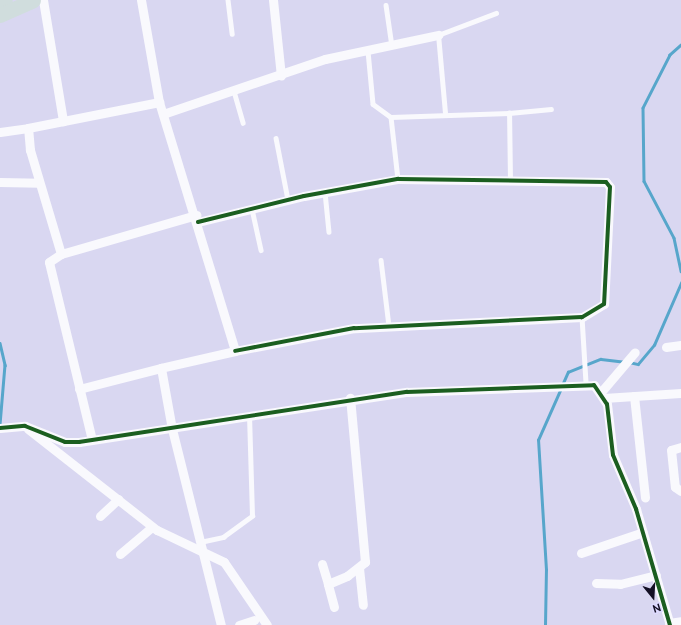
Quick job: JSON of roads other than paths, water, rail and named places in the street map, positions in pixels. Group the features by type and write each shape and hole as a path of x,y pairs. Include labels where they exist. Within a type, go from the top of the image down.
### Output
{"highway":[{"path":"0,2 5,0"},
{"path":"0,15 33,0"}],"street":[{"path":"43,0 63,120"},
{"path":"141,0 159,102 197,219 236,351"},
{"path":"273,0 281,76"},
{"path":"163,114 281,76 325,58 368,51 438,35"},
{"path":"0,132 28,128 159,102"},
{"path":"28,128 39,183 61,254"},
{"path":"79,389 161,368 309,334 389,326 582,317 604,304 609,184 398,179 325,192 252,209 197,219 61,254 49,262 79,389 92,440"},
{"path":"0,182 39,183"},
{"path":"666,347 681,345"},
{"path":"631,358 602,395 614,459 643,532 670,624 681,621"},
{"path":"161,368 172,429 221,625"},
{"path":"2,428 25,426 65,442 92,440 172,429 249,417 350,398 551,384 568,385 586,383 602,395 634,396 681,393"},
{"path":"634,396 646,497"},
{"path":"328,584 359,568 365,562 350,398"},
{"path":"25,426 152,527 224,562 267,625"},
{"path":"677,448 675,488 681,491"},
{"path":"100,516 118,499"},
{"path":"120,554 152,527"},
{"path":"581,553 643,532"},
{"path":"322,564 334,608"},
{"path":"359,568 363,605"},
{"path":"596,583 620,584 656,575"},
{"path":"239,625 254,620"}],"lane":[{"path":"228,0 232,34"},
{"path":"386,5 392,46"},
{"path":"445,113 438,35 496,13"},
{"path":"368,51 373,104 391,117 445,113 509,113 551,110"},
{"path":"234,90 243,123"},
{"path":"509,113 510,181"},
{"path":"391,117 398,179"},
{"path":"276,138 288,200"},
{"path":"325,192 329,232"},
{"path":"252,209 261,250"},
{"path":"381,260 389,326"},
{"path":"582,317 586,383"},
{"path":"200,542 223,537 252,516 249,417"}],"waterway":[{"path":"681,45 670,55 643,108 644,181 674,238 681,271"},
{"path":"629,362 638,364 654,345 681,283"},
{"path":"0,343 5,365 0,425"},
{"path":"563,383 568,372 601,359 624,362"},
{"path":"545,625 546,570 538,440 561,388"}]}
